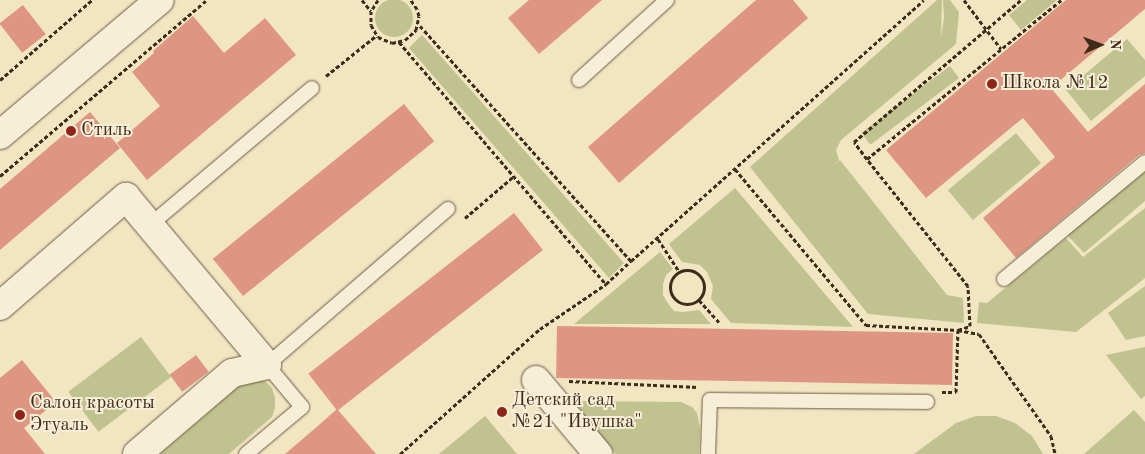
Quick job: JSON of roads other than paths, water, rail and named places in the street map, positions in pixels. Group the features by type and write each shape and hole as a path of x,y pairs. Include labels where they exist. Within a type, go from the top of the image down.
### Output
{"street":[{"path":"0,135 160,0"},
{"path":"0,306 126,198 267,366 232,373 137,454"},
{"path":"536,380 598,454"}],"lane":[{"path":"579,80 667,0"},
{"path":"150,225 312,88"},
{"path":"1004,280 1145,162"},
{"path":"246,454 302,407 267,366 448,209"},
{"path":"708,454 710,400 927,402"}],"place":[{"name":"Школа №12","path":"992,84"},
{"name":"Стиль","path":"71,131"},
{"name":"Детский сад №21 \"Ивушка\"","path":"502,412"},
{"name":"Салон красоты Этуаль","path":"20,415"}]}
